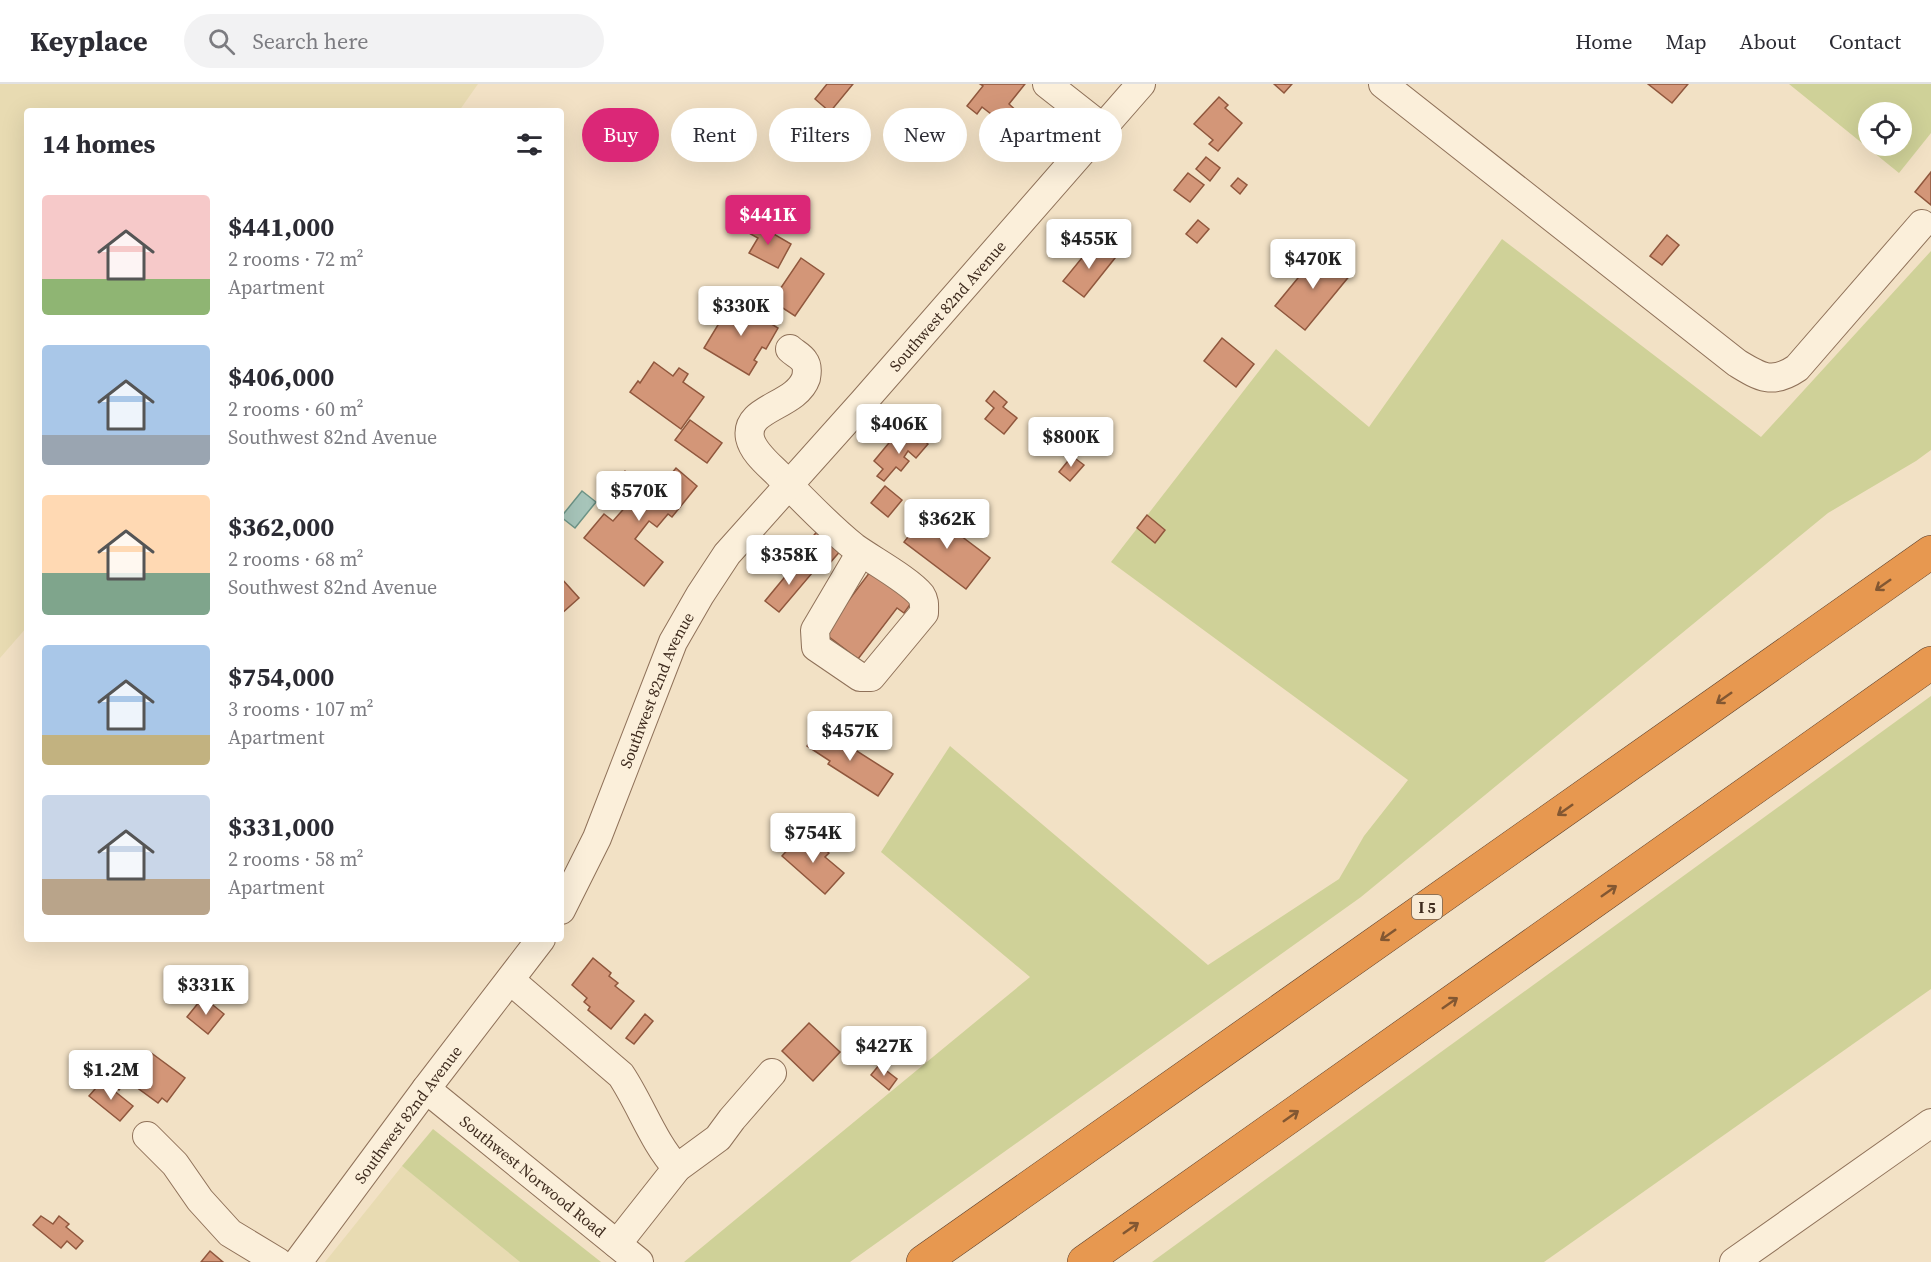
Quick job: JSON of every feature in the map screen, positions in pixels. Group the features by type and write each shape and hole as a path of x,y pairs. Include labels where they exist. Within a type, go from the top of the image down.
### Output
{"highway":[{"name":"I 5","path":"923,1262 1931,552"},
{"path":"1084,1262 1931,663"}],"street":[{"path":"1047,84 1078,108"},
{"name":"Southwest 82nd Avenue","path":"1120,108 1141,84"},
{"path":"1383,84 1737,363 1758,375 1779,377 1797,368 1922,224"},
{"name":"Southwest 82nd Avenue","path":"564,904 597,838 674,642 700,595 727,554 1073,162"},
{"path":"790,349 805,362 807,372 804,384 788,399 756,417 750,436 754,447 789,485 861,552"},
{"name":"Southwest 82nd Avenue","path":"298,1262 539,942"},
{"path":"510,980 621,1075 632,1091 664,1153 677,1168"},
{"path":"617,1244 677,1168 718,1138 772,1073"},
{"name":"Southwest Norwood Road","path":"426,1089 639,1262"},
{"path":"1748,1258 1931,1123"},
{"path":"147,1136 174,1164 200,1200 231,1233 278,1262"}],"shaded area":[{"path":"0,84 478,84 461,108 24,108 24,630 0,658"},
{"path":"402,1166 520,1262 325,1262"}],"green space":[{"path":"1789,84 1931,84 1931,133 1899,173 1878,156 1912,156 1912,102 1858,102 1858,140"},
{"path":"1502,239 1761,437 1931,251 1931,450 1828,513 1361,897 850,1262 684,1262 1030,977 881,852 950,746 1208,965 1339,879 1364,836 1408,780 1111,562 1276,349 1369,427"},
{"path":"1931,696 1931,989 1544,1262 1152,1262"},
{"path":"433,1129 601,1262 520,1262 402,1166"}],"water":[{"path":"582,491 596,502 575,528 564,519 564,513"}],"building":[{"path":"827,84 853,84 833,108 825,108 815,99"},
{"path":"980,84 1025,84 1009,104 1013,108 982,107 979,108 977,114 967,106 983,86"},
{"path":"1274,84 1292,84 1284,93"},
{"path":"1648,84 1688,84 1672,103"},
{"path":"1219,97 1228,105 1225,108 1242,123 1218,151 1209,144 1213,140 1194,124"},
{"path":"1206,157 1220,168 1210,181 1196,169"},
{"path":"1931,172 1931,205 1915,192"},
{"path":"1188,173 1204,185 1190,202 1174,190"},
{"path":"1238,178 1247,185 1240,194 1231,186"},
{"path":"1198,220 1209,229 1197,243 1186,234"},
{"path":"753,222 791,244 778,268 749,253 758,238 747,232"},
{"path":"1667,235 1679,245 1662,265 1650,256"},
{"path":"1095,242 1115,258 1084,297 1063,281"},
{"path":"1321,250 1351,274 1305,330 1275,306"},
{"path":"801,258 824,274 795,316 772,301"},
{"path":"733,300 778,328 766,349 762,347 749,375 704,348"},
{"path":"1222,338 1254,364 1236,387 1204,361"},
{"path":"654,362 673,376 679,368 688,374 683,382 704,397 681,429 630,392 638,381 640,383"},
{"path":"994,391 1007,402 1003,407 1017,418 1004,434 985,419 994,408 986,401"},
{"path":"690,420 722,443 707,463 675,440"},
{"path":"914,432 928,444 916,458 908,451 904,457 909,461 901,471 896,467 884,481 877,476 883,469 874,461 893,438 903,446"},
{"path":"1072,456 1084,465 1070,481 1059,472"},
{"path":"676,468 697,486 672,517 668,514 657,527 649,521 635,539 663,562 644,586 584,538 604,514 613,521 628,504 616,494 618,492 612,487 625,471 631,477 634,473 657,491"},
{"path":"885,486 902,500 888,517 871,503"},
{"path":"928,511 990,558 966,589 904,542"},
{"path":"1147,515 1165,530 1155,543 1137,528"},
{"path":"819,529 842,549 823,571 800,552"},
{"path":"798,561 813,572 779,612 765,601"},
{"path":"873,568 914,599 904,613 897,608 858,659 824,633"},
{"path":"564,581 579,598 564,611"},
{"path":"819,727 893,774 878,796 828,764 830,761 807,746"},
{"path":"800,836 811,846 815,842 829,853 825,857 844,873 825,894 782,856"},
{"path":"593,958 611,973 609,976 618,983 615,986 634,1001 611,1029 588,1010 590,1007 584,1002 587,998 572,985"},
{"path":"203,997 224,1014 208,1034 187,1017"},
{"path":"645,1014 653,1021 634,1044 626,1038"},
{"path":"809,1023 840,1052 813,1081 782,1051"},
{"path":"150,1052 185,1078 167,1102 162,1098 158,1103 128,1081"},
{"path":"879,1065 897,1079 889,1090 871,1075"},
{"path":"113,1070 126,1081 119,1090 105,1079"},
{"path":"102,1081 133,1106 120,1121 89,1096"},
{"path":"41,1216 53,1224 59,1216 69,1224 66,1227 83,1241 76,1249 67,1241 61,1248 33,1225"},
{"path":"210,1251 223,1262 201,1262"}]}
